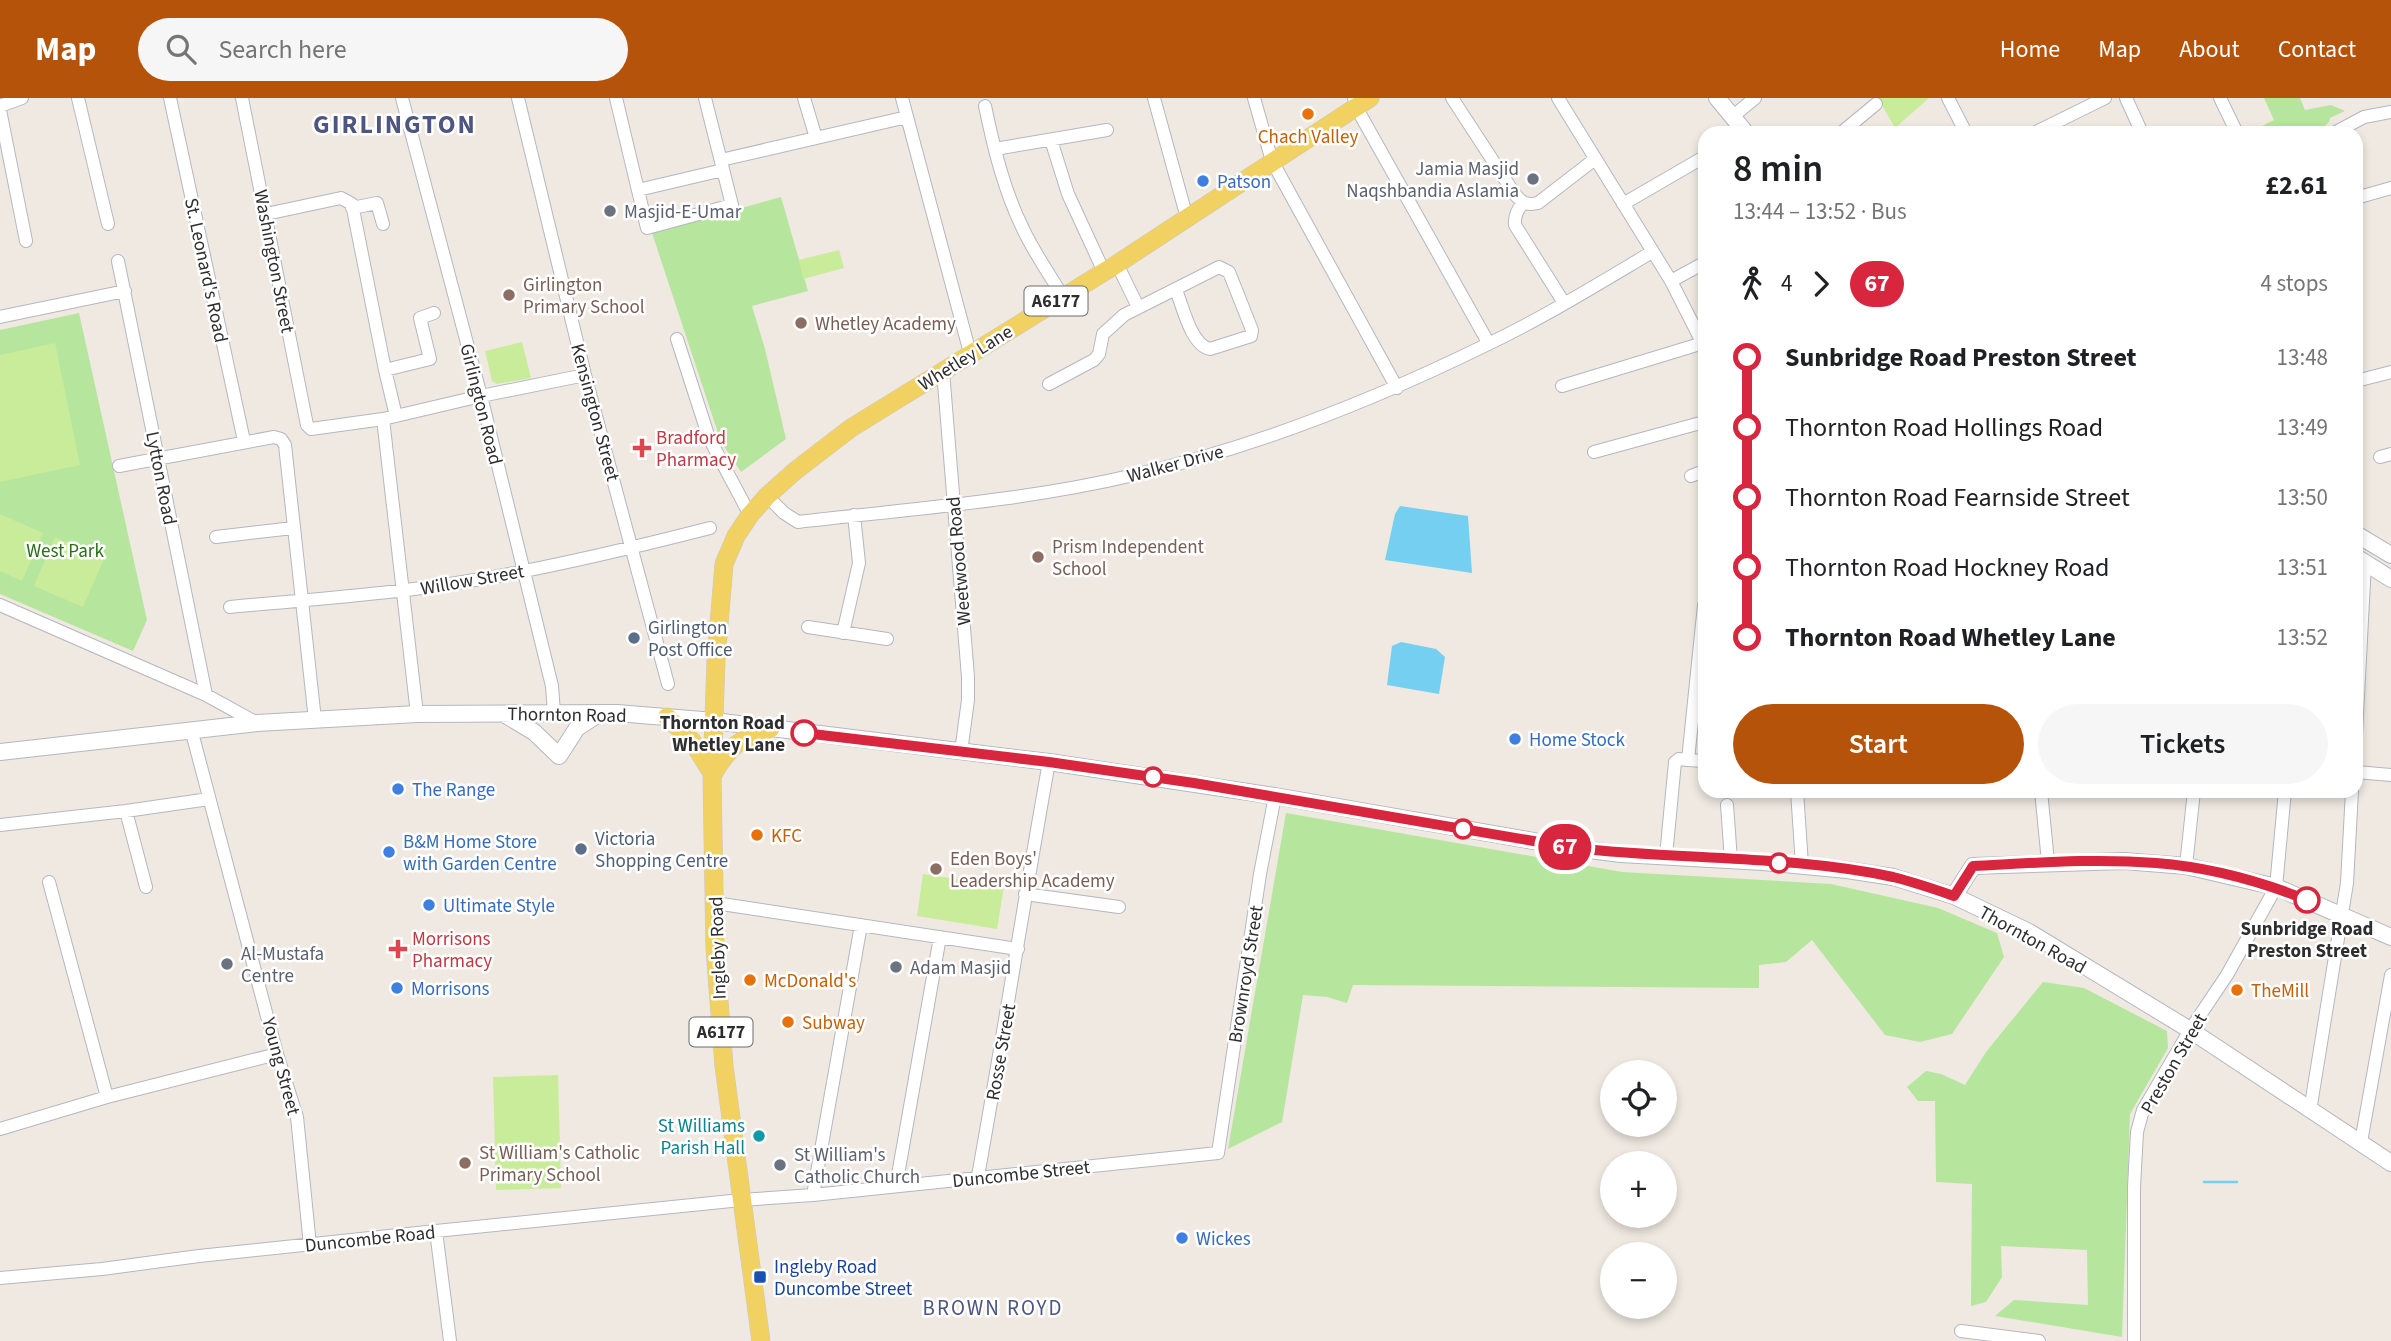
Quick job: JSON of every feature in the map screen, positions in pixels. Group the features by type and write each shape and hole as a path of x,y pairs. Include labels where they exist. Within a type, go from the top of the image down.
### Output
{"main road":[{"path":"1717,98 1740,126"},
{"name":"Whetley Lane","path":"714,721 724,564 736,536 750,514 767,496 851,428 1111,268 1360,101"},
{"path":"2363,538 2391,555"},
{"path":"2363,562 2391,579"},
{"path":"503,713 534,733 559,756 577,728 600,713"},
{"name":"Thornton Road","path":"0,752 191,729 417,714 600,713 667,717 1049,762 1275,796 1574,848 1802,865 1893,877 1954,896 2029,932 2190,1030 2391,1163"},
{"path":"667,717 692,741 712,774 725,753 734,745 771,728"},
{"name":"Ingleby Road","path":"714,721 712,774 721,1030 761,1341"},
{"path":"1954,896 1973,866 2124,861 2186,866 2276,887 2391,937"}],"street":[{"path":"22,98 0,108 26,241"},
{"path":"78,98 108,224"},
{"name":"St. Leonard's Road","path":"170,98 244,441"},
{"name":"Washington Street","path":"242,98 307,425 318,430 390,418"},
{"name":"Girlington Road","path":"402,98 481,396 552,686 554,713"},
{"name":"Kensington Street","path":"518,98 585,375 668,684"},
{"path":"616,98 647,229 732,205 705,98"},
{"path":"804,98 816,138"},
{"path":"902,98 970,353"},
{"path":"1154,98 1187,218"},
{"path":"1254,98 1272,161 1397,388"},
{"path":"1452,98 1523,203 1538,203 1595,159"},
{"path":"1558,98 1671,281 1698,333"},
{"path":"1732,117 1755,98"},
{"path":"1948,98 1962,126"},
{"path":"2048,126 2105,98"},
{"path":"2126,98 2139,126"},
{"path":"2220,98 2234,126"},
{"path":"1360,101 1489,344"},
{"path":"1849,126 1876,104"},
{"path":"985,106 1008,193 1024,231 1063,297"},
{"path":"2347,126 2364,117 2391,112"},
{"path":"638,190 816,138 907,117"},
{"path":"995,149 1107,130"},
{"path":"1051,139 1068,194 1111,268 1138,307"},
{"path":"1623,204 1698,160"},
{"path":"2363,196 2391,188"},
{"path":"266,214 341,198 352,206 385,370 402,590 417,714"},
{"path":"352,206 377,203 383,224"},
{"path":"1523,203 1514,217 1515,225 1564,303"},
{"name":"Walker Drive","path":"767,496 784,513 798,522 1041,494 1135,475 1226,451 1397,388 1489,344 1653,252"},
{"name":"Lytton Road","path":"118,261 206,695"},
{"path":"1671,281 1698,266"},
{"path":"1049,384 1094,360 1099,354 1103,334 1124,315 1219,267 1228,272 1252,330 1251,336 1210,349 1203,348 1196,341 1176,290"},
{"path":"0,317 125,291"},
{"path":"385,370 430,359 420,318 434,313"},
{"path":"677,339 709,438 750,514"},
{"path":"1562,386 1698,346"},
{"name":"Weetwood Road","path":"943,371 968,677 968,700 961,752"},
{"path":"2363,380 2391,372"},
{"path":"390,418 585,375"},
{"path":"1594,452 1698,424"},
{"path":"119,466 244,441 274,437 281,439 285,445 315,720"},
{"path":"843,633 859,563 853,515"},
{"path":"216,537 293,528"},
{"name":"Willow Street","path":"230,607 476,580 632,548 710,528"},
{"path":"0,605 206,695 257,723"},
{"path":"808,627 887,639"},
{"path":"1688,760 1698,696"},
{"name":"Young Street","path":"191,729 277,1054 297,1117 310,1245"},
{"path":"1666,856 1675,762 1679,759 1698,761"},
{"name":"Rosse Street","path":"978,1176 1049,762"},
{"path":"2363,773 2391,775"},
{"name":"Brownroyd Street","path":"1218,1153 1260,874 1275,796"},
{"path":"1797,798 1802,865"},
{"path":"2042,798 2048,862"},
{"path":"2186,866 2193,798"},
{"path":"2276,887 2284,798"},
{"path":"2311,1111 2347,883 2352,798"},
{"path":"0,825 209,799"},
{"path":"1727,805 1731,860"},
{"path":"126,811 146,887"},
{"path":"49,882 107,1097"},
{"name":"Preston Street","path":"2134,1341 2134,1187 2137,1132 2143,1110 2190,1030 2227,975 2276,887"},
{"path":"1025,894 1119,907"},
{"path":"715,903 1018,949"},
{"path":"813,1195 861,925"},
{"path":"896,1186 940,937"},
{"path":"2361,1143 2391,975"},
{"path":"0,1129 107,1097 277,1054"},
{"name":"Duncombe Street","path":"741,1200 1218,1153"},
{"name":"Duncombe Road","path":"0,1278 741,1200"},
{"path":"436,1231 450,1341"},
{"path":"1961,1331 2039,1341"}],"green space":[{"path":"1878,98 1929,98 1897,126 1894,126"},
{"path":"2264,98 2300,98 2305,110 2331,105 2345,111 2330,118 2325,126 2262,126 2274,120"},
{"path":"781,197 808,291 752,306 786,439 741,472 721,442 652,233"},
{"path":"839,250 844,268 803,279 799,260"},
{"name":"West Park","path":"79,313 147,620 133,651 0,594 0,330"},
{"path":"522,342 531,378 497,384 492,381 485,351"},
{"path":"55,343 80,465 0,482 0,355"},
{"path":"0,514 43,533 22,581 0,571"},
{"path":"55,537 104,559 83,607 34,586"},
{"path":"1286,813 1622,872 1831,884 1938,908 1997,933 2004,957 1952,1034 1920,1042 1885,1035 1812,940 1786,962 1759,965 1759,988 1353,985 1347,1003 1327,997 1303,995 1282,1122 1228,1149"},
{"path":"923,874 1004,886 997,929 917,916"},
{"path":"2043,982 2084,988 2167,1031 2168,1048 2130,1114 2122,1337 1995,1316 2014,1300 2088,1305 2087,1250 2001,1246 2002,1277 1986,1302 1971,1306 1972,1184 1936,1182 1935,1101 1918,1101 1907,1087 1926,1071 1941,1074 1965,1085 1986,1052"},
{"path":"558,1075 561,1188 496,1190 493,1077"}],"water":[{"path":"1400,506 1468,516 1472,573 1385,560 1395,514"},
{"path":"1401,642 1436,649 1445,657 1439,694 1387,685 1392,646"}],"waterway":[{"path":"2204,1182 2237,1182"}],"bus line":[{"name":"67","path":"804,733 1049,762 1194,783 1574,848 1621,854 1847,870 1893,877 1954,896 1973,866 2124,861 2186,866 2276,887 2307,900"}],"place":[{"name":"Chach Valley","path":"1308,114"},
{"name":"Jamia Masjid Naqshbandia Aslamia","path":"1533,179"},
{"name":"Patson","path":"1203,181"},
{"name":"Masjid-E-Umar","path":"610,211"},
{"name":"Girlington Primary School","path":"509,295"},
{"name":"Whetley Academy","path":"801,323"},
{"name":"Bradford Pharmacy","path":"642,448"},
{"name":"Prism Independent School","path":"1038,557"},
{"name":"Girlington Post Office","path":"634,638"},
{"name":"Thornton Road Whetley Lane","path":"804,733"},
{"name":"Home Stock","path":"1515,739"},
{"name":"The Range","path":"398,789"},
{"name":"KFC","path":"757,835"},
{"name":"Victoria Shopping Centre","path":"581,849"},
{"name":"B&M Home Store with Garden Centre","path":"389,852"},
{"name":"Eden Boys' Leadership Academy","path":"936,869"},
{"name":"Sunbridge Road Preston Street","path":"2307,900"},
{"name":"Ultimate Style","path":"429,905"},
{"name":"Morrisons Pharmacy","path":"398,949"},
{"name":"Al-Mustafa Centre","path":"227,964"},
{"name":"Adam Masjid","path":"896,967"},
{"name":"McDonald's","path":"750,980"},
{"name":"Morrisons","path":"397,988"},
{"name":"TheMill","path":"2237,990"},
{"name":"Subway","path":"788,1022"},
{"name":"St Williams Parish Hall","path":"759,1136"},
{"name":"St William's Catholic Primary School","path":"465,1163"},
{"name":"St William's Catholic Church","path":"780,1165"},
{"name":"Wickes","path":"1182,1238"},
{"name":"Ingleby Road Duncombe Street","path":"760,1277"}],"district":[{"name":"GIRLINGTON","path":"395,124"},
{"name":"BROWN ROYD","path":"993,1308"}]}
